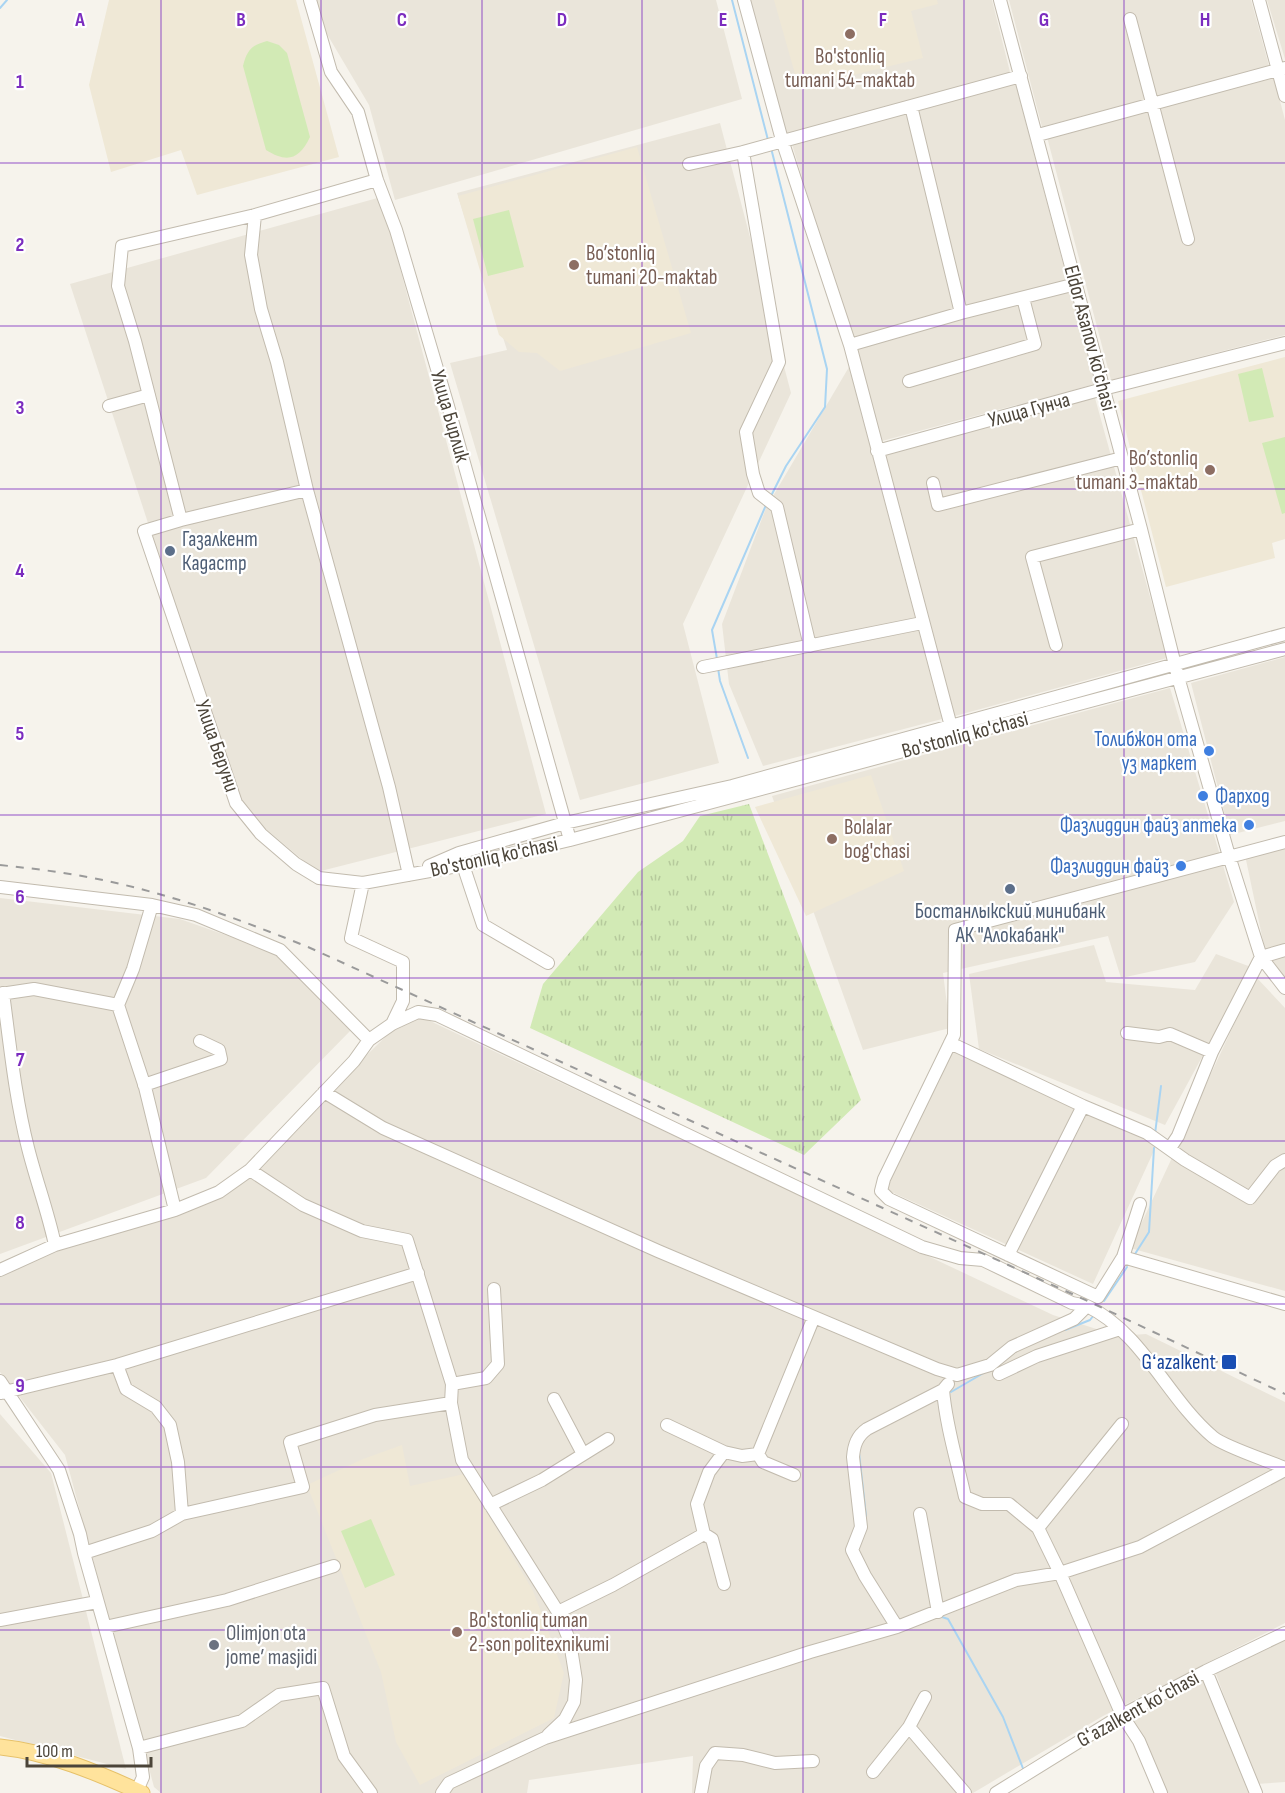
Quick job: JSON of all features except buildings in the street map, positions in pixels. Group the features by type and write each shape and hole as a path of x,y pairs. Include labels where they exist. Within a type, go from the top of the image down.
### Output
{"main road":[{"path":"0,1749 48,1761 136,1792"}],"street":[{"name":"Улица Бирлик","path":"310,0 331,72 358,112 377,180 396,230 570,840"},
{"path":"744,0 780,141 850,345 952,733"},
{"name":"Eldor Asanov ko'chasi","path":"1000,0 1038,135 1176,671 1229,856 1261,957"},
{"path":"1259,0 1281,69 1285,96"},
{"path":"1130,19 1188,239"},
{"path":"1038,135 1281,69"},
{"path":"689,164 743,152 1021,76"},
{"path":"911,106 961,313"},
{"path":"743,152 779,362 746,432 753,474 759,493 777,507 810,646"},
{"path":"307,490 181,520 118,286 122,246 255,215 377,180"},
{"path":"255,215 251,255 261,309 277,362 307,490 389,787 409,875"},
{"path":"850,345 961,313 1076,284"},
{"path":"909,381 1035,344 1023,297"},
{"name":"Улица Гунча","path":"877,451 1103,389 1285,343"},
{"path":"109,406 149,395"},
{"path":"933,483 938,505 1122,458"},
{"name":"Улица Беруни","path":"181,520 144,531 236,803 261,834 296,864 319,878 363,883 409,875"},
{"path":"1056,645 1032,557 1141,529"},
{"path":"706,666 922,623"},
{"name":"Bo'stonliq ko'chasi","path":"409,875 570,840 1176,671 1285,634"},
{"name":"Bo'stonliq ko'chasi","path":"1176,671 1285,649"},
{"name":"Bo'stonliq ko'chasi","path":"409,875 459,853 565,823 952,733"},
{"path":"1140,1204 1123,1257 1098,1297 889,1200 881,1191 884,1179 954,1035 955,930 1285,842"},
{"path":"463,865 483,925 548,963"},
{"path":"363,883 351,938 403,962 403,1000 392,1024"},
{"path":"0,887 152,905 196,915 280,950 369,1040"},
{"path":"152,905 133,969 118,1005 144,1085 176,1210"},
{"path":"1170,1148 1179,1136 1212,1052 1261,957 1285,950"},
{"path":"1261,957 1285,988"},
{"path":"55,1245 27,1147 2,994 34,989 118,1005"},
{"path":"0,1270 55,1245 176,1210 219,1192 250,1170 354,1061 369,1040 392,1024 418,1012 437,1015 922,1247 960,1258 983,1260 1072,1302 1088,1306 1106,1315 1135,1344 1177,1399 1215,1439 1285,1469"},
{"path":"1127,1033 1159,1037 1170,1034 1212,1052"},
{"path":"144,1085 221,1059 219,1050 200,1041"},
{"path":"950,1043 1083,1106 1147,1133 1185,1160 1250,1198 1275,1166 1285,1160"},
{"path":"324,1092 382,1128 658,1251 937,1369 957,1375"},
{"path":"1008,1255 1083,1106"},
{"path":"250,1170 303,1205 362,1231 408,1240 452,1384 451,1403 462,1460 558,1612 572,1651 576,1691 571,1711 545,1738"},
{"path":"1123,1257 1285,1304"},
{"path":"136,1792 143,1777 139,1748 80,1534 59,1470 2,1388 117,1365 418,1273"},
{"path":"452,1384 486,1378 498,1364 494,1289"},
{"path":"897,1627 865,1576 852,1550 861,1527 853,1449 861,1434 943,1390 957,1375 990,1365 1012,1347 1074,1318 1088,1306"},
{"path":"758,1455 814,1317"},
{"path":"999,1374 1036,1356 1120,1329"},
{"path":"117,1365 126,1389 156,1407 170,1425 178,1462 183,1514"},
{"path":"943,1390 945,1415 965,1497 982,1504 1008,1504 1038,1528 1122,1715 1139,1741 1161,1793"},
{"path":"554,1399 583,1454"},
{"path":"84,1553 152,1532 183,1514 303,1488 290,1442 375,1415 451,1403"},
{"path":"1038,1528 1122,1424"},
{"path":"667,1425 724,1452 742,1456 758,1455"},
{"path":"490,1504 542,1480 608,1439"},
{"path":"724,1452 709,1472 697,1504 704,1534 712,1539 724,1584"},
{"path":"758,1455 763,1462 794,1475"},
{"path":"442,1793 449,1783 545,1738 788,1659 897,1627 1016,1580 1060,1573 1140,1547 1285,1469"},
{"path":"920,1514 938,1612"},
{"path":"558,1612 613,1585 704,1534"},
{"path":"105,1627 227,1600 334,1566"},
{"path":"0,1620 97,1602"},
{"name":"Gʻazalkent koʻchasi","path":"996,1793 1122,1715 1285,1633"},
{"path":"1206,1671 1256,1793"},
{"path":"139,1748 242,1721 279,1695 323,1688 345,1756 371,1793"},
{"path":"873,1772 909,1727 925,1697"},
{"path":"909,1727 965,1793"},
{"path":"701,1793 706,1766 715,1753 743,1755 775,1763 813,1761"}],"shaded area":[{"path":"109,0 296,0 339,157 197,195 181,150 111,172 89,85"},
{"path":"315,0 716,0 742,99 395,200 369,105 324,29"},
{"path":"747,0 992,0 1011,76 784,134"},
{"name":"Bo'stonliq tumani 54-maktab","path":"774,0 937,0 938,4 911,11 923,58 799,88"},
{"path":"1009,0 1251,0 1269,66 1042,127"},
{"path":"1267,0 1285,0 1285,59"},
{"path":"1274,78 1285,120 1285,335 1111,380 1047,137"},
{"path":"1015,82 1095,384 882,441 791,141"},
{"path":"720,123 791,393 683,624 719,763 580,800 450,363 507,350 457,193"},
{"name":"Bo’stonliq tumani 20-maktab","path":"637,147 691,333 560,371 537,353 519,352 499,335 458,196"},
{"path":"381,197 546,814 317,872 241,808 70,284"},
{"name":"Bo’stonliq tumani 3-maktab","path":"1285,357 1285,539 1272,543 1275,558 1166,587 1118,401"},
{"path":"849,367 942,719 763,766 729,684 722,624 766,508"},
{"path":"1095,398 1167,658 955,716 883,454"},
{"path":"1285,657 1285,821 1230,835 1191,683"},
{"path":"1170,688 1234,902 1195,962 1121,978 1108,936 943,973 950,1028 863,1050 772,796"},
{"name":"Bolalar bog'chasi","path":"871,775 904,871 806,916 755,807"},
{"path":"1285,845 1285,979 1267,960 1245,855"},
{"path":"0,898 180,919 302,962 352,1029 206,1178 0,1254"},
{"path":"1094,945 1106,982 1195,990 1216,954 1251,967 1165,1125 979,1049 969,974"},
{"path":"1256,977 1285,1008 1285,1291 1130,1248"},
{"path":"411,1012 1053,1315 1118,1336 1146,1334 1285,1402 1285,1623 1103,1716 973,1793 692,1793 693,1756 529,1780 527,1793 161,1793 154,1787 65,1455 0,1372 0,1269 229,1189"},
{"path":"952,1049 1157,1144 1093,1284 885,1189"},
{"path":"0,1414 51,1473 126,1769 0,1736"},
{"name":"Bo'stonliq tuman 2-son politexnikumi","path":"402,1445 410,1486 464,1474 533,1591 564,1673 554,1718 420,1785 396,1742 381,1672 307,1485 363,1459"},
{"path":"1285,1637 1285,1782 1256,1784 1215,1671"},
{"path":"1204,1674 1251,1793 1162,1793 1125,1720"}],"green space":[{"path":"267,41 279,45 287,53 310,137 301,151 292,157 280,157 266,150 243,66 251,49"},
{"path":"509,210 524,267 488,276 473,219"},
{"path":"1262,368 1274,417 1249,422 1238,374"},
{"path":"1285,437 1285,513 1282,514 1262,443"},
{"path":"749,804 861,1100 804,1155 530,1028 543,984 638,872 683,841 700,816"},
{"path":"371,1519 395,1575 365,1588 341,1531"}],"waterway":[{"path":"0,8 7,0"},
{"path":"732,0 768,140"},
{"path":"770,498 786,466 825,407 827,369 771,148"},
{"path":"717,659 712,630 766,505"},
{"path":"718,668 720,681 748,758"},
{"path":"1155,1134 1161,1086"},
{"path":"1135,1254 1149,1232 1154,1148"},
{"path":"1104,1301 1127,1267"},
{"path":"1065,1330 1090,1320 1094,1315"},
{"path":"951,1392 987,1371"},
{"path":"859,1453 866,1516"},
{"path":"942,1617 948,1619 1003,1717 1024,1771"}],"railway":[{"path":"0,865 72,874 140,889 225,915 308,947 1092,1303 1285,1394"}],"place":[{"name":"Bo'stonliq tumani 54-maktab","path":"850,34"},
{"name":"Bo’stonliq tumani 20-maktab","path":"574,265"},
{"name":"Bo’stonliq tumani 3-maktab","path":"1210,470"},
{"name":"Газалкент Кадастр","path":"170,551"},
{"name":"Толибжон ота уз маркет","path":"1209,751"},
{"name":"Фарход","path":"1203,796"},
{"name":"Фазлиддин файз аптека","path":"1249,825"},
{"name":"Bolalar bog'chasi","path":"832,839"},
{"name":"Фазлиддин файз","path":"1181,866"},
{"name":"Бостанлыкский минибанк АК \"Алокабанк\"","path":"1010,889"},
{"name":"Gʻazalkent","path":"1229,1362"},
{"name":"Bo'stonliq tuman 2-son politexnikumi","path":"457,1632"},
{"name":"Olimjon ota jome’ masjidi","path":"214,1645"}]}
